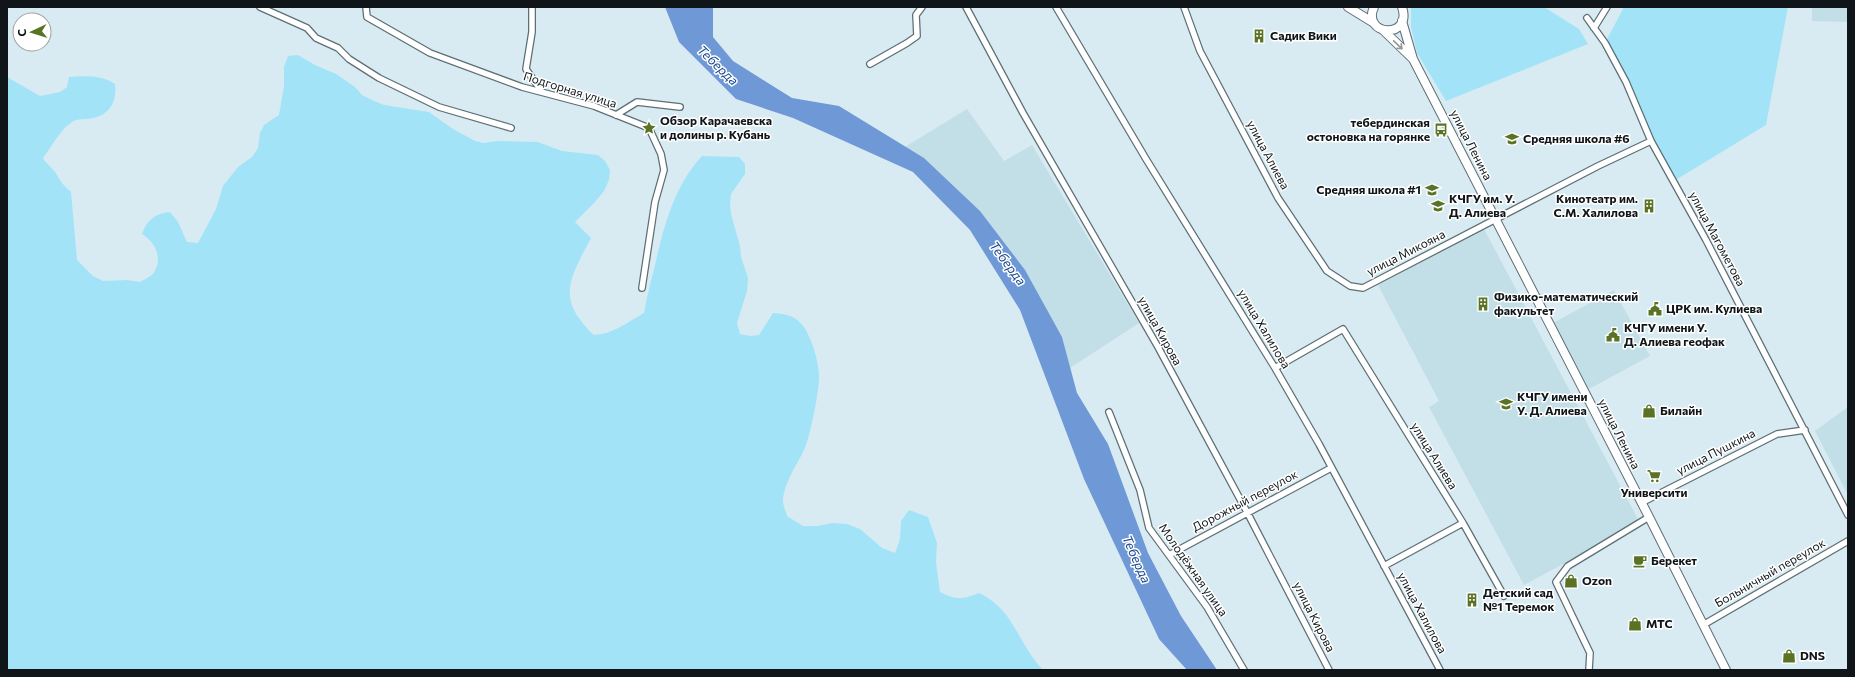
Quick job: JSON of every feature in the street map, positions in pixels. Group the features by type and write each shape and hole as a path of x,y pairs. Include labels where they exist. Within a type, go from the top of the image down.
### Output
{"main road":[{"path":"1348,7 1374,23"},
{"path":"1374,7 1372,18 1374,23"},
{"name":"улица Ленина","path":"1402,7 1404,12 1402,21 1414,59 1726,670"},
{"path":"1382,30 1394,29 1402,21"},
{"name":"улица Ленина","path":"1374,23 1414,59"}],"street":[{"path":"260,7 307,28 316,38 338,48 349,59 378,78 439,107 511,128"},
{"name":"Подгорная улица","path":"366,7 367,18 430,53 522,87 594,106 649,128 661,154 664,170 655,202 642,288"},
{"path":"532,7 532,32 526,69 542,92"},
{"path":"870,64 907,44 917,36 916,15 922,7"},
{"name":"улица Кирова","path":"966,7 1023,113 1158,347 1247,512 1329,670"},
{"name":"улица Халилова","path":"1056,7 1146,159 1320,444 1331,468 1440,670"},
{"name":"улица Алиева","path":"1184,7 1200,51 1278,198 1327,271 1350,286 1363,288"},
{"path":"1594,28 1606,7"},
{"name":"улица Магометова","path":"1587,18 1605,43 1626,82 1651,141 1706,240 1848,515"},
{"path":"616,115 637,102 680,107"},
{"name":"улица Микояна","path":"1363,288 1651,141"},
{"name":"улица Алиева","path":"1275,368 1344,329 1463,523 1504,596"},
{"name":"Молодёжная улица","path":"1109,412 1140,490 1149,528 1207,607 1244,670"},
{"name":"улица Пушкина","path":"1641,503 1777,434 1805,430"},
{"name":"Дорожный переулок","path":"1169,555 1331,468"},
{"path":"1589,670 1590,653 1556,582 1568,566 1649,517"},
{"path":"1384,566 1463,523"},
{"name":"Больничный переулок","path":"1703,625 1848,541"}],"shaded area":[{"path":"1411,7 1544,7 1579,29 1588,44 1446,101 1417,53 1411,27"},
{"path":"1624,7 1788,7 1766,125 1674,181 1605,43"},
{"path":"1812,7 1848,7 1848,22 1812,21"},
{"path":"298,55 315,65 336,74 355,87 362,95 372,100 384,105 429,112 453,129 475,141 484,143 497,141 538,142 562,151 598,155 605,161 610,170 609,180 604,191 575,222 591,238 577,265 572,277 570,288 570,299 574,310 582,322 594,335 614,330 644,313 666,221 677,193 692,168 702,156 739,157 745,164 745,174 731,194 730,204 731,214 740,246 741,257 748,278 747,291 737,323 740,334 750,336 759,335 773,313 793,317 805,328 808,334 819,370 817,399 808,439 789,479 784,494 783,503 787,516 803,526 818,526 832,523 847,524 860,529 882,548 895,553 900,539 901,521 909,510 928,517 937,543 936,562 940,592 955,598 968,597 979,593 991,600 1001,608 1034,660 1043,670 7,670 7,77 40,96 60,92 67,87 69,77 87,76 104,79 115,84 115,96 108,110 104,114 90,119 76,120 72,122 60,134 43,158 71,192 77,260 93,276 103,281 127,280 140,282 153,274 158,262 158,256 154,246 147,237 142,234 146,225 152,218 160,214 170,212 178,222 187,242 198,243 216,209 223,186 238,167 252,157 258,148 260,133 264,125 279,115 284,86 284,67 288,56"},
{"path":"967,109 1004,161 1032,145 1139,323 1070,368 1062,337 980,211 924,158 905,147"},
{"name":"КЧГУ имени У. Д. Алиева","path":"1484,229 1640,523 1524,585 1429,407 1439,401 1378,285"},
{"path":"1614,290 1650,356 1589,389 1553,323"},
{"path":"1848,407 1848,495 1815,431"}],"water":[{"name":"Теберда","path":"665,7 713,7 713,37 733,61 792,98 839,106 924,158 980,211 1025,270 1062,337 1077,393 1108,444 1148,553 1181,616 1217,670 1187,670 1159,639 1084,479 1020,310 970,230 913,172 793,118 736,99 679,42"}],"place":[{"name":"Садик Вики","path":"1259,36"},
{"name":"Обзор Карачаевска и долины р. Кубань","path":"649,128"},
{"name":"тебердинская остоновка на горянке","path":"1441,130"},
{"name":"Средняя школа #6","path":"1512,139"},
{"name":"Средняя школа #1","path":"1432,190"},
{"name":"КЧГУ им. У. Д. Алиева","path":"1438,206"},
{"name":"Кинотеатр им. С.М. Халилова","path":"1649,206"},
{"name":"Физико-математический факультет","path":"1483,304"},
{"name":"ЦРК им. Кулиева","path":"1655,309"},
{"name":"КЧГУ имени У. Д. Алиева геофак","path":"1613,335"},
{"name":"КЧГУ имени У. Д. Алиева","path":"1506,404"},
{"name":"Билайн","path":"1649,411"},
{"name":"Университи","path":"1654,476"},
{"name":"Берекет","path":"1640,561"},
{"name":"Ozon","path":"1571,581"},
{"name":"Детский сад №1 Теремок","path":"1472,600"},
{"name":"МТС","path":"1635,624"},
{"name":"DNS","path":"1789,656"}]}
